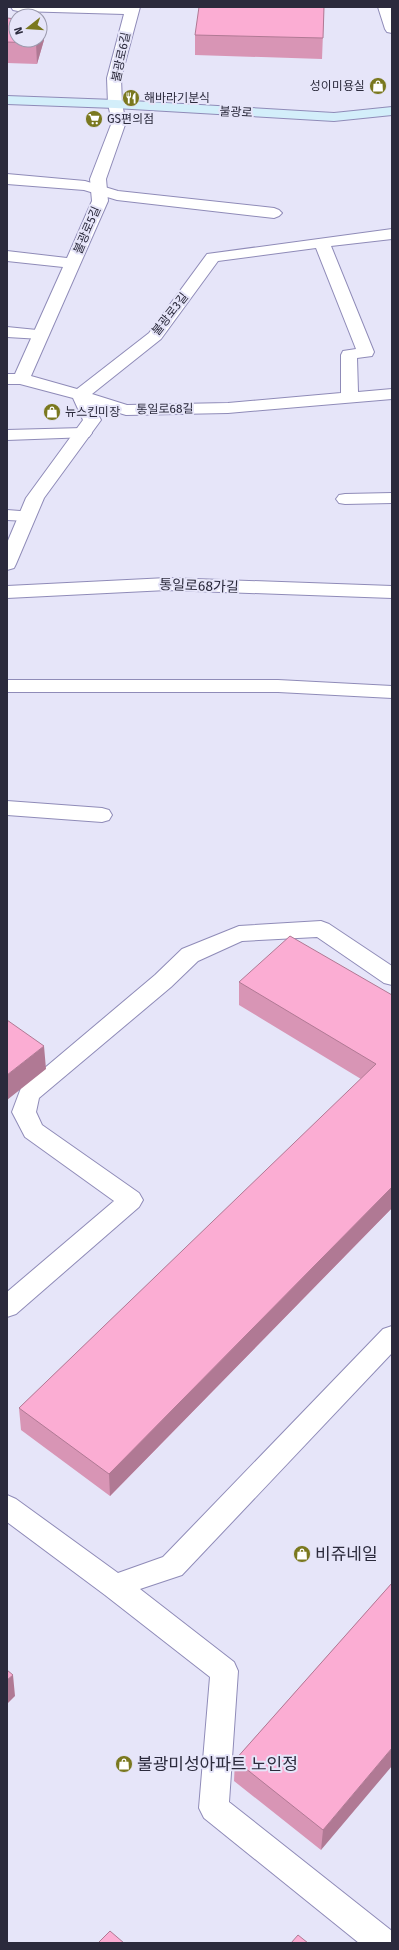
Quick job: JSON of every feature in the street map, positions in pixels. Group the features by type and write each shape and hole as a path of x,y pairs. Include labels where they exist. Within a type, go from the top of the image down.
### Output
{"main road":[{"name":"불광로","path":"7,100 115,104 334,117 392,111"}],"street":[{"name":"불광로6길","path":"18,7 132,8 114,78 115,104"},
{"path":"384,7 392,29"},
{"name":"불광로5길","path":"14,379 41,334 100,201 98,179 119,122 115,104"},
{"path":"7,179 85,186 98,191 117,195 274,213"},
{"name":"불광로3길","path":"80,395 154,336 213,257 392,234"},
{"path":"322,242 366,352 349,355 350,398"},
{"name":"불광로5길","path":"7,256 73,264"},
{"path":"7,332 41,334"},
{"path":"7,564 35,498 92,420 80,395 14,379"},
{"name":"통일로68길","path":"80,395 126,410 228,408 392,394"},
{"path":"7,435 83,433"},
{"path":"345,499 392,498"},
{"path":"7,515 27,516"},
{"name":"통일로68가길","path":"7,592 167,584 392,592"},
{"path":"8,685 278,686 392,692"},
{"path":"7,808 102,815"},
{"path":"7,1307 131,1200 33,1131 24,1112 29,1094 163,981 190,955 239,934 321,929 392,977"},
{"path":"115,1586 172,1566 392,1336"},
{"path":"7,1507 115,1586 224,1671 214,1808 383,1943"}],"building":[{"path":"199,7 324,7 323,38 195,35"},
{"path":"7,18 8,42 7,42"},
{"path":"290,936 392,995 392,1187 109,1474 19,1408 376,1064 239,982"},
{"path":"7,1020 44,1046 7,1075"},
{"path":"392,1583 392,1748 323,1830 235,1760"},
{"path":"7,1670 13,1675 7,1680"},
{"path":"110,1931 124,1943 98,1943"},
{"path":"298,1935 308,1943 291,1943"}],"place":[{"name":"성이미용실","path":"378,86"},
{"name":"해바라기분식","path":"131,98"},
{"name":"GS편의점","path":"94,119"},
{"name":"뉴스킨미장","path":"52,412"},
{"name":"비쥬네일","path":"302,1554"},
{"name":"불광미성아파트 노인정","path":"124,1764"}]}
